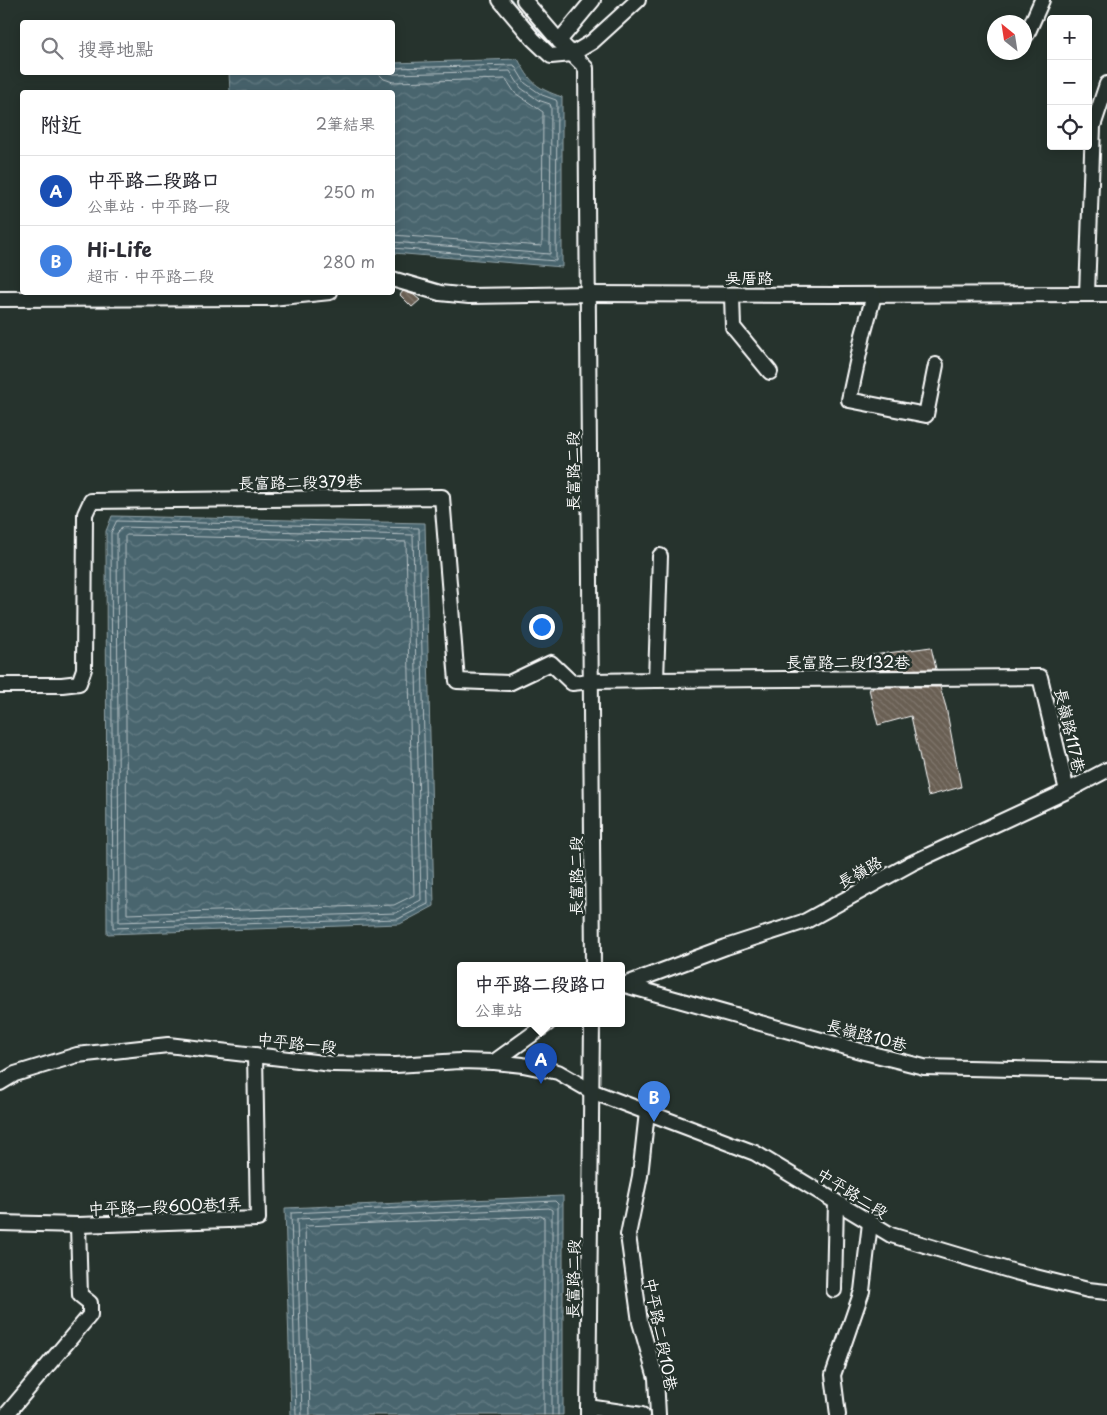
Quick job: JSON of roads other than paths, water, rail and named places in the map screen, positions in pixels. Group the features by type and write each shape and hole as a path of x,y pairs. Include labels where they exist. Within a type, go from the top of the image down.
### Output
{"street":[{"path":"500,0 551,56 572,54 592,42 638,0"},
{"name":"長富路二段","path":"524,0 559,41 586,68 593,962"},
{"path":"559,41 592,0"},
{"path":"1032,23 1042,0"},
{"path":"1087,294 1094,126 1107,84"},
{"name":"吳厝路","path":"395,279 440,293 468,296 589,294 1107,294"},
{"path":"0,299 272,298 301,295"},
{"path":"732,295 733,327 770,372"},
{"path":"874,295 849,400 926,415 936,365"},
{"name":"長富路二段379巷","path":"0,685 62,685 79,683 84,669 85,514 91,501 442,497 457,681 509,683 550,663 572,683 591,681"},
{"path":"656,680 660,556"},
{"name":"長富路二段132巷","path":"591,681 1040,678"},
{"name":"長嶺路117巷","path":"1040,678 1067,792"},
{"name":"長嶺路","path":"625,984 726,947 806,921 912,863 1067,792 1107,770"},
{"name":"長嶺路10巷","path":"625,986 924,1067 1107,1072"},
{"path":"494,1062 542,1027"},
{"name":"長富路二段","path":"588,1411 592,1027"},
{"name":"中平路一段","path":"0,1083 15,1074 76,1055 168,1045 332,1064 396,1065 460,1061 494,1062 558,1072 592,1091"},
{"name":"中平路一段600巷1弄","path":"0,1223 78,1225 258,1218 255,1055"},
{"name":"中平路二段","path":"592,1091 754,1153 890,1235 1015,1272 1088,1290 1107,1292"},
{"name":"中平路二段10巷","path":"647,1112 640,1176 628,1235 640,1322 656,1378 658,1415"},
{"path":"834,1290 836,1202"},
{"path":"838,1415 833,1375 862,1292 870,1223"},
{"path":"6,1415 90,1315 90,1303 80,1295 78,1225"},
{"path":"588,1411 642,1415"}],"water":[{"path":"518,59 535,84 546,91 562,97 562,267 395,253 395,90 230,90 229,75 395,75 395,63"},
{"path":"112,516 425,523 434,906 400,924 107,934 106,531"},
{"path":"563,1196 563,1415 291,1415 285,1208"}],"waterway":[{"path":"510,0 516,8"},
{"path":"527,21 552,46"}],"place":[{"name":"中平路二段路口","path":"541,1084"},
{"name":"Hi-Life","path":"654,1122"}]}
